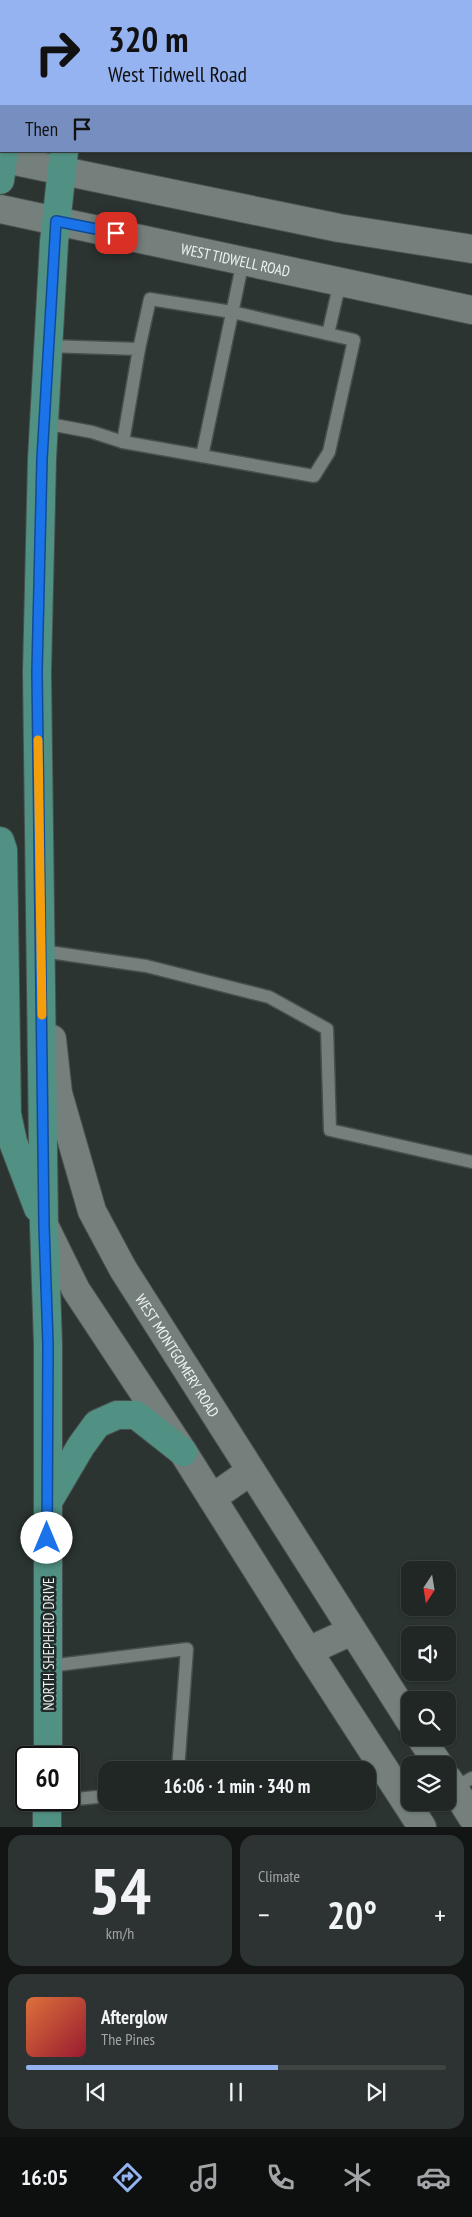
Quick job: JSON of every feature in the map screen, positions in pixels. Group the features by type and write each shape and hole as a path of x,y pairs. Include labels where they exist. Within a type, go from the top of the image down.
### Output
{"main road":[{"path":"2,162 64,161 339,228 472,249"},
{"name":"NORTH SHEPHERD DRIVE","path":"48,1746 48,1344 44,1225 37,672 48,346 56,221 64,161"},
{"name":"WEST TIDWELL ROAD","path":"0,209 472,310"},
{"path":"0,841 3,850 7,1114 13,1142 44,1225 76,1290 183,1452 308,1651 422,1827"},
{"name":"WEST MONTGOMERY ROAD","path":"42,951 58,1093 92,1210 122,1269 401,1707"},
{"path":"47,1502 81,1446 97,1424 117,1415 136,1415 183,1452"},
{"path":"212,1498 251,1471"},
{"path":"308,1651 352,1630"},
{"path":"458,1782 472,1817"}],"lane":[{"path":"202,456 243,261"},
{"path":"328,334 340,282"},
{"path":"44,423 92,432 123,442 314,476 329,452 354,340 232,312 150,299 139,349 123,442"},
{"path":"48,346 139,349"},
{"path":"42,951 146,966 268,997 327,1029 330,1130 472,1162"},
{"path":"49,1666 187,1649 179,1761"},
{"path":"80,1802 98,1798"}],"slow traffic":[{"path":"38,740 42,1015"}],"route":[{"path":"47,1538 48,1344 44,1225 37,672 42,459 56,221 116,233"}]}
